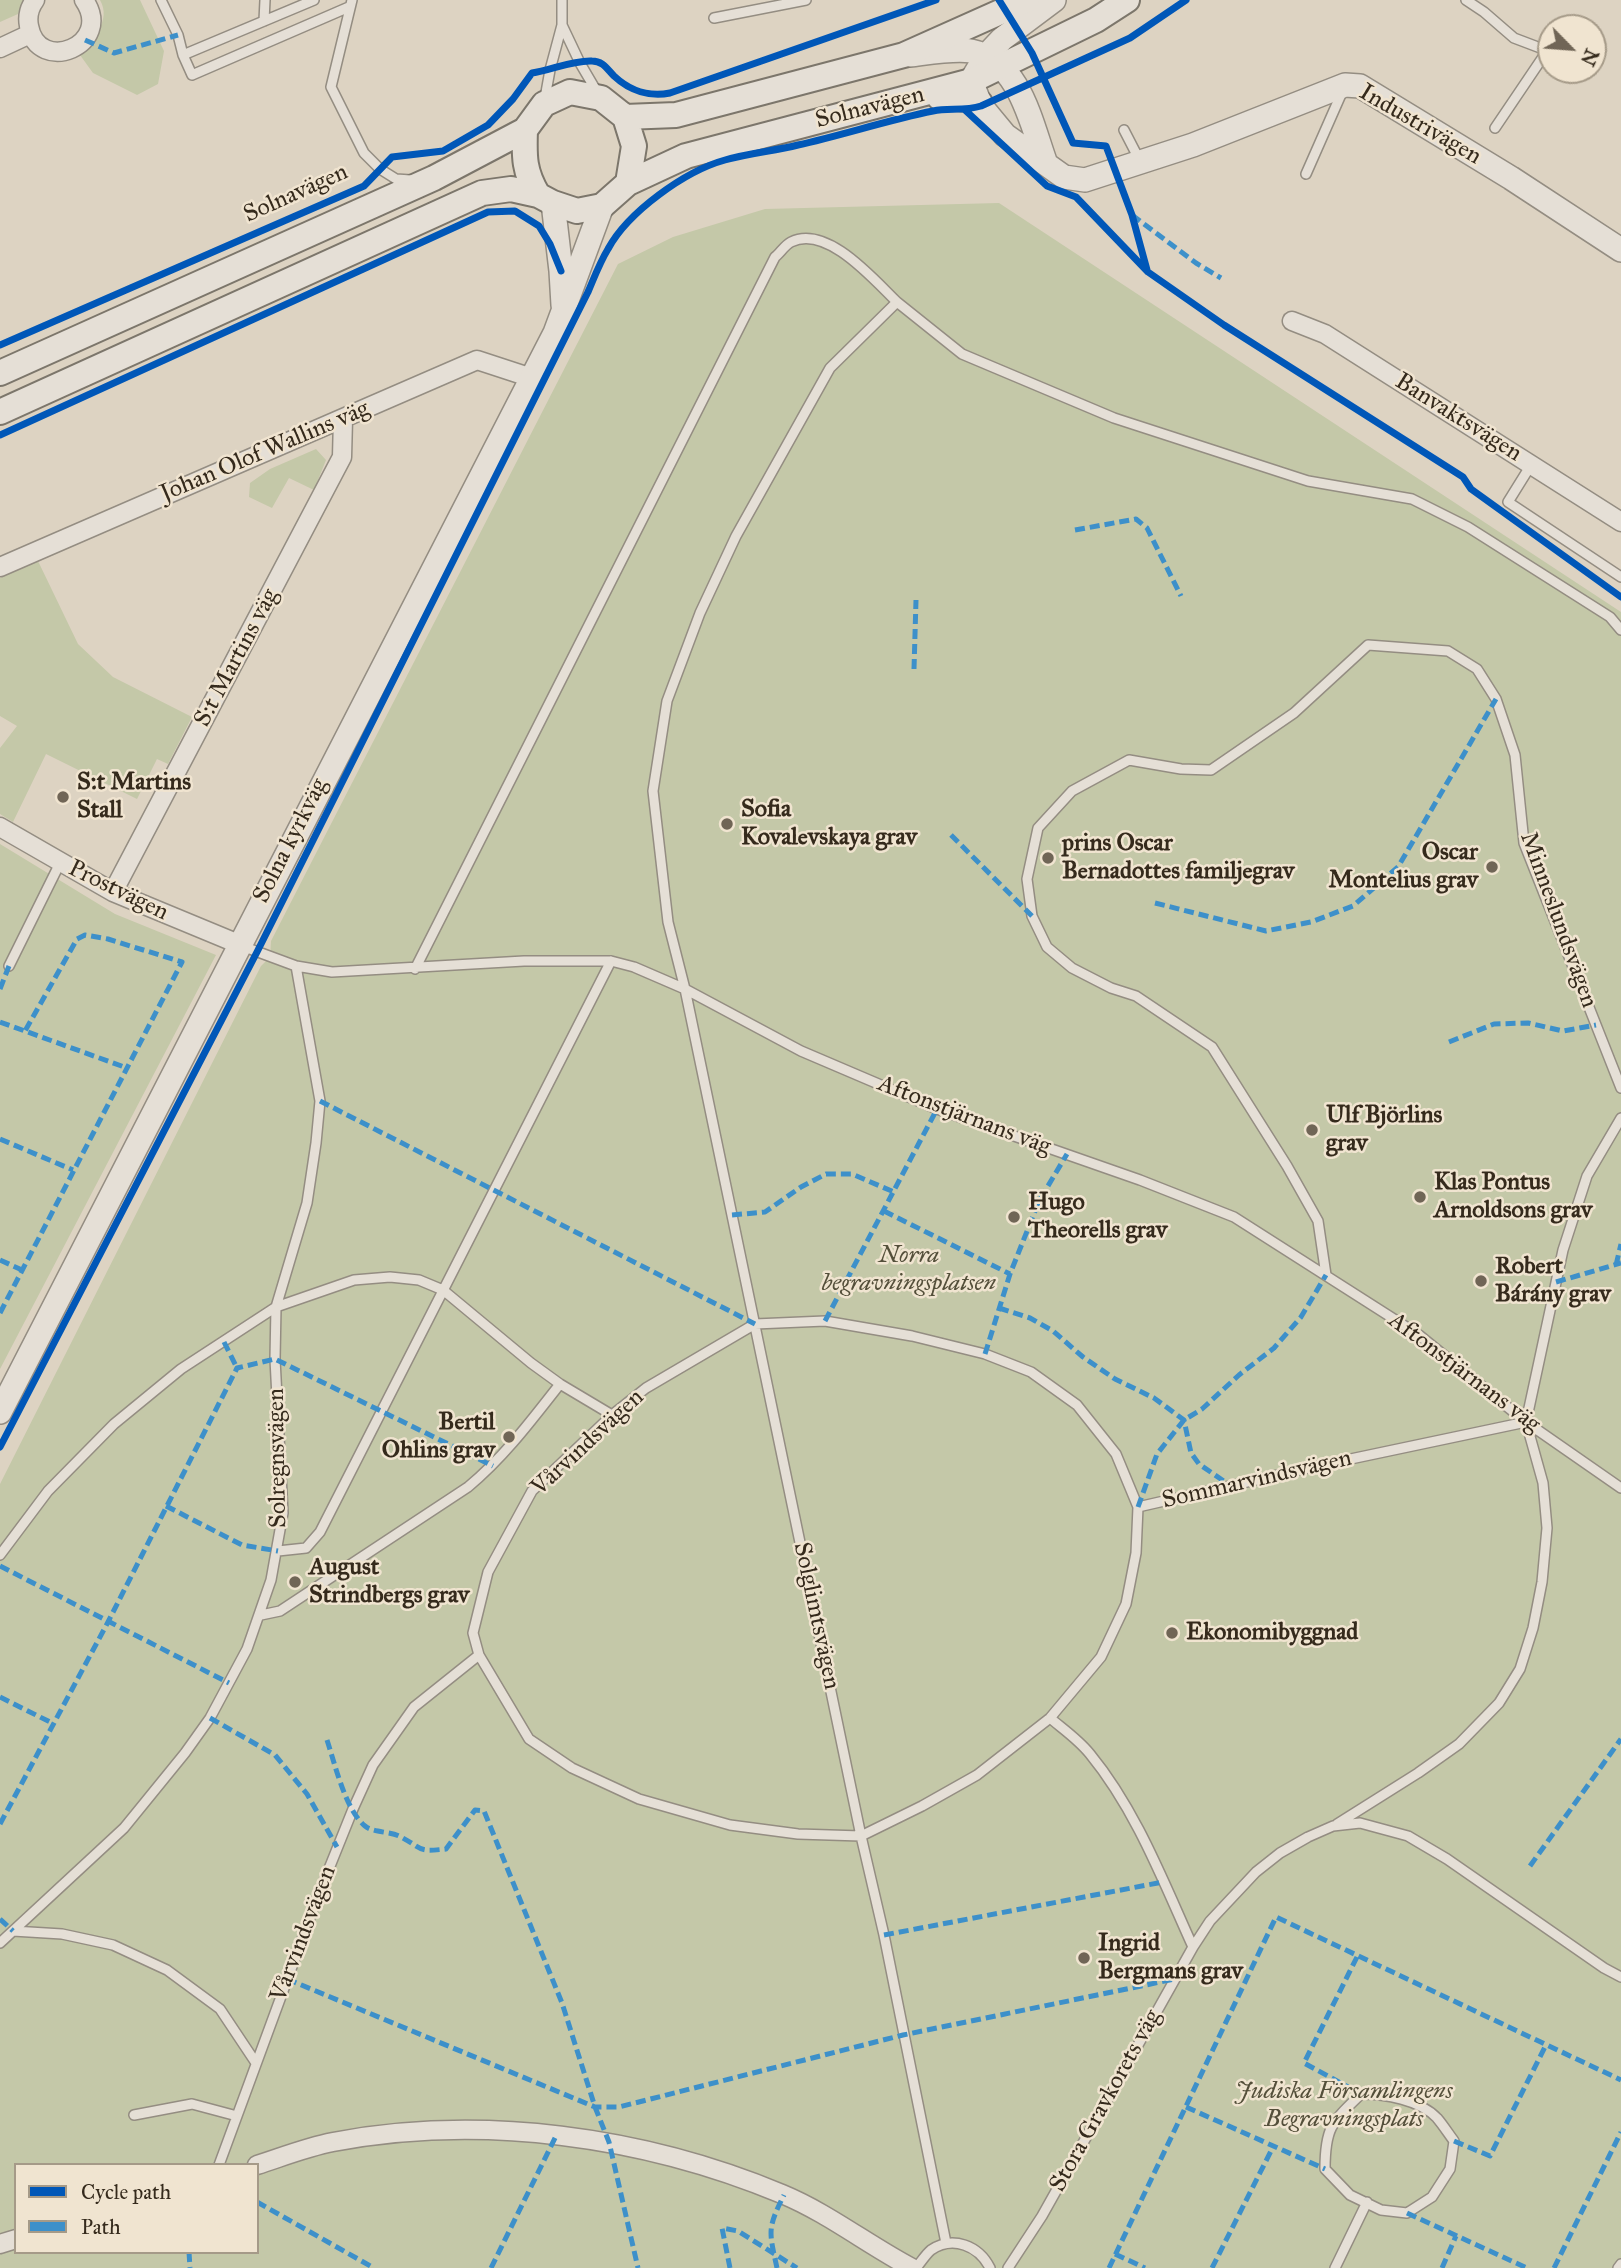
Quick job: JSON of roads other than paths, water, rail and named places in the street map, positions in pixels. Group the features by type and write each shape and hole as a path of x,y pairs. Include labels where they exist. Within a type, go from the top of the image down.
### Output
{"main road":[{"name":"Solnavägen","path":"625,117 676,114 904,55 1027,0"},
{"name":"Solnavägen","path":"602,206 628,183 686,156 904,100 975,92 994,61 1096,20 1127,0"},
{"path":"544,104 570,92 601,98 625,117 634,146 628,183"},
{"name":"Solnavägen","path":"0,373 482,155 525,130 544,104"},
{"path":"525,130 523,157 529,180 546,199"},
{"path":"0,412 482,193 511,189 577,211 602,206"}],"street":[{"path":"35,0 27,18 30,34 36,43 49,51 60,52 76,48 85,40 91,28 91,17 84,0"},
{"path":"994,61 1016,27 1054,0"},
{"path":"0,48 30,34"},
{"path":"904,55 968,50 994,61 1019,90 1046,164"},
{"name":"Industrivägen","path":"975,92 1005,135 1064,177 1085,180 1193,145 1345,85 1360,86 1511,178 1621,250"},
{"name":"Solna kyrkväg","path":"546,199 560,262 563,315"},
{"name":"Solna kyrkväg","path":"0,1412 532,378 563,315 602,206"},
{"name":"Banvaktsvägen","path":"1292,321 1325,334 1621,522"},
{"name":"Johan Olof Wallins väg","path":"0,567 477,360 532,378"},
{"name":"S:t Martins väg","path":"113,892 342,457 343,419"},
{"name":"Prostvägen","path":"0,827 113,892 240,945"},
{"path":"259,2164 332,2142 400,2133 469,2129 609,2142 697,2163 784,2195 914,2268"}],"lane":[{"path":"161,0 192,75 350,4"},
{"path":"264,21 265,0"},
{"path":"183,55 314,0"},
{"path":"544,104 562,25 562,0"},
{"path":"714,18 806,0"},
{"path":"1466,0 1514,38 1537,47"},
{"path":"350,4 331,87 364,152 380,169 396,179 434,178"},
{"path":"562,25 601,98"},
{"path":"1495,128 1537,69"},
{"path":"1306,174 1345,85"},
{"path":"1124,130 1141,162"},
{"path":"415,969 775,257 790,242 810,238 830,244 857,262 897,302 962,354 1114,418 1308,481 1412,499 1468,527 1610,617 1621,630"},
{"name":"Solglimtsvägen","path":"897,302 830,368 736,536 700,613 667,701 653,791 667,922 685,989 946,2243"},
{"path":"1531,465 1508,502 1621,577"},
{"name":"Minneslundsvägen","path":"1326,1275 1318,1221 1212,1047 1136,996 1111,988 1072,968 1047,947 1032,916 1027,879 1038,828 1072,791 1129,760 1181,769 1211,770 1294,713 1368,645 1448,651 1478,668 1496,699 1515,755 1524,843 1621,1088"},
{"path":"9,966 60,863"},
{"name":"Aftonstjärnans väg","path":"240,945 296,965 332,972 524,961 611,961 634,967 685,989 801,1051 937,1109 1140,1180 1234,1217 1419,1335 1526,1422 1621,1488"},
{"path":"278,1551 306,1548 320,1532 611,961"},
{"name":"Solregnsvägen","path":"0,1944 124,1828 155,1792 210,1718 247,1649 261,1615 278,1551 283,1513 275,1359 276,1307 307,1203 320,1101 296,965"},
{"path":"1333,1826 1459,1744 1499,1703 1520,1669 1533,1628 1542,1582 1547,1528 1543,1483 1526,1422 1563,1250 1587,1176 1621,1118"},
{"path":"0,1555 48,1491 114,1424 181,1369 276,1307 354,1280 390,1277 419,1280 443,1290 531,1363 612,1415"},
{"name":"Vårvindsvägen","path":"220,2163 332,1859 373,1765 414,1707 478,1654 473,1633 488,1573 532,1491 612,1415 646,1388 755,1324 825,1321 912,1336 985,1354 1031,1372 1077,1405 1116,1454 1138,1507"},
{"path":"261,1615 280,1611 468,1487 493,1466 560,1384"},
{"name":"Sommarvindsvägen","path":"478,1654 529,1739 572,1768 639,1799 730,1825 798,1834 861,1836 977,1775 1050,1718 1101,1657 1126,1604 1136,1553 1138,1507 1526,1422"},
{"path":"1050,1718 1088,1751 1117,1790 1193,1947"},
{"name":"Stora Gravkorets väg","path":"1008,2268 1042,2216 1210,1920 1255,1872 1299,1842 1333,1826 1360,1823 1408,1836 1447,1859 1621,1977"},
{"path":"13,1931 62,1934 113,1945 167,1970 220,2009 257,2063"},
{"path":"1361,2094 1383,2094 1410,2102 1435,2116 1454,2141 1450,2169 1432,2197 1407,2213 1381,2210 1367,2202 1350,2195 1325,2169 1325,2146 1334,2120 1361,2094"},
{"path":"134,2115 192,2104 237,2116"},
{"path":"1335,2268 1367,2202"},
{"path":"914,2268 930,2251 946,2243 969,2246 985,2258 990,2268"}],"place":[{"name":"S:t Martins Stall","path":"63,797"},
{"name":"Sofia Kovalevskaya grav","path":"727,824"},
{"name":"prins Oscar Bernadottes familjegrav","path":"1048,858"},
{"name":"Oscar Montelius grav","path":"1492,867"},
{"name":"Ulf Björlins grav","path":"1312,1130"},
{"name":"Klas Pontus Arnoldsons grav","path":"1420,1197"},
{"name":"Hugo Theorells grav","path":"1014,1217"},
{"name":"Robert Bárány grav","path":"1481,1281"},
{"name":"Bertil Ohlins grav","path":"509,1437"},
{"name":"August Strindbergs grav","path":"295,1582"},
{"name":"Ekonomibyggnad","path":"1172,1633"},
{"name":"Ingrid Bergmans grav","path":"1084,1958"}],"park label":[{"name":"Norra begravningsplatsen","path":"909,1270"},
{"name":"Judiska Församlingens Begravningsplats","path":"1344,2106"}]}
